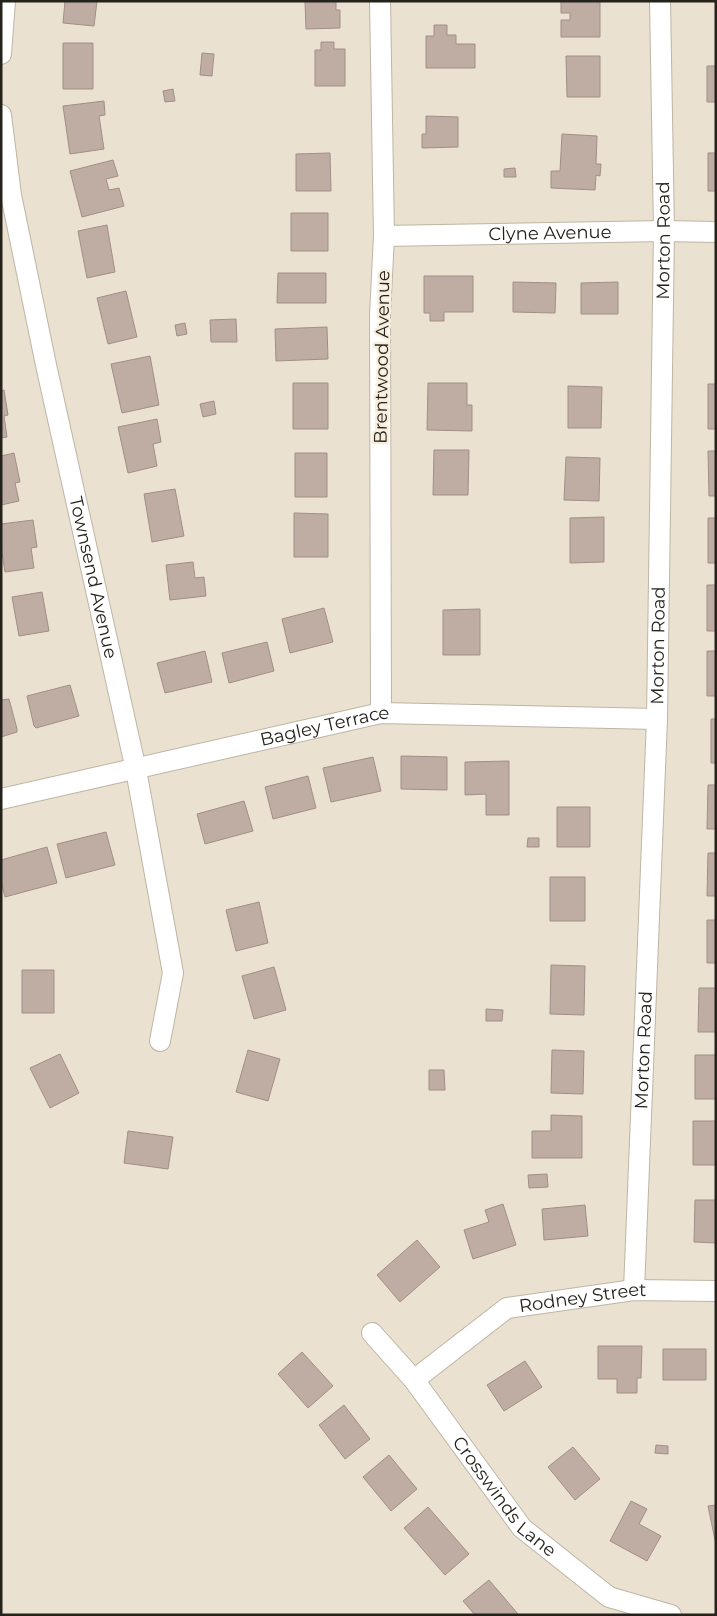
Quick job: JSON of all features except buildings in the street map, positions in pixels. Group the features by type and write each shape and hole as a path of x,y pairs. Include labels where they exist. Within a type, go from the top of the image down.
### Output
{"street":[{"path":"1,54 5,1"},
{"name":"Brentwood Avenue","path":"380,1 384,236 380,315 381,713"},
{"name":"Morton Road","path":"634,1290 656,719 664,231 660,1"},
{"name":"Townsend Avenue","path":"1,115 11,195 46,365 136,770 173,974 160,1041"},
{"name":"Clyne Avenue","path":"384,236 664,231 716,232"},
{"name":"Bagley Terrace","path":"1,799 136,770 381,713 656,719"},
{"name":"Rodney Street","path":"414,1380 507,1308 634,1290 716,1291"},
{"name":"Crosswinds Lane","path":"372,1332 414,1380 522,1528 609,1597 671,1615"}]}
